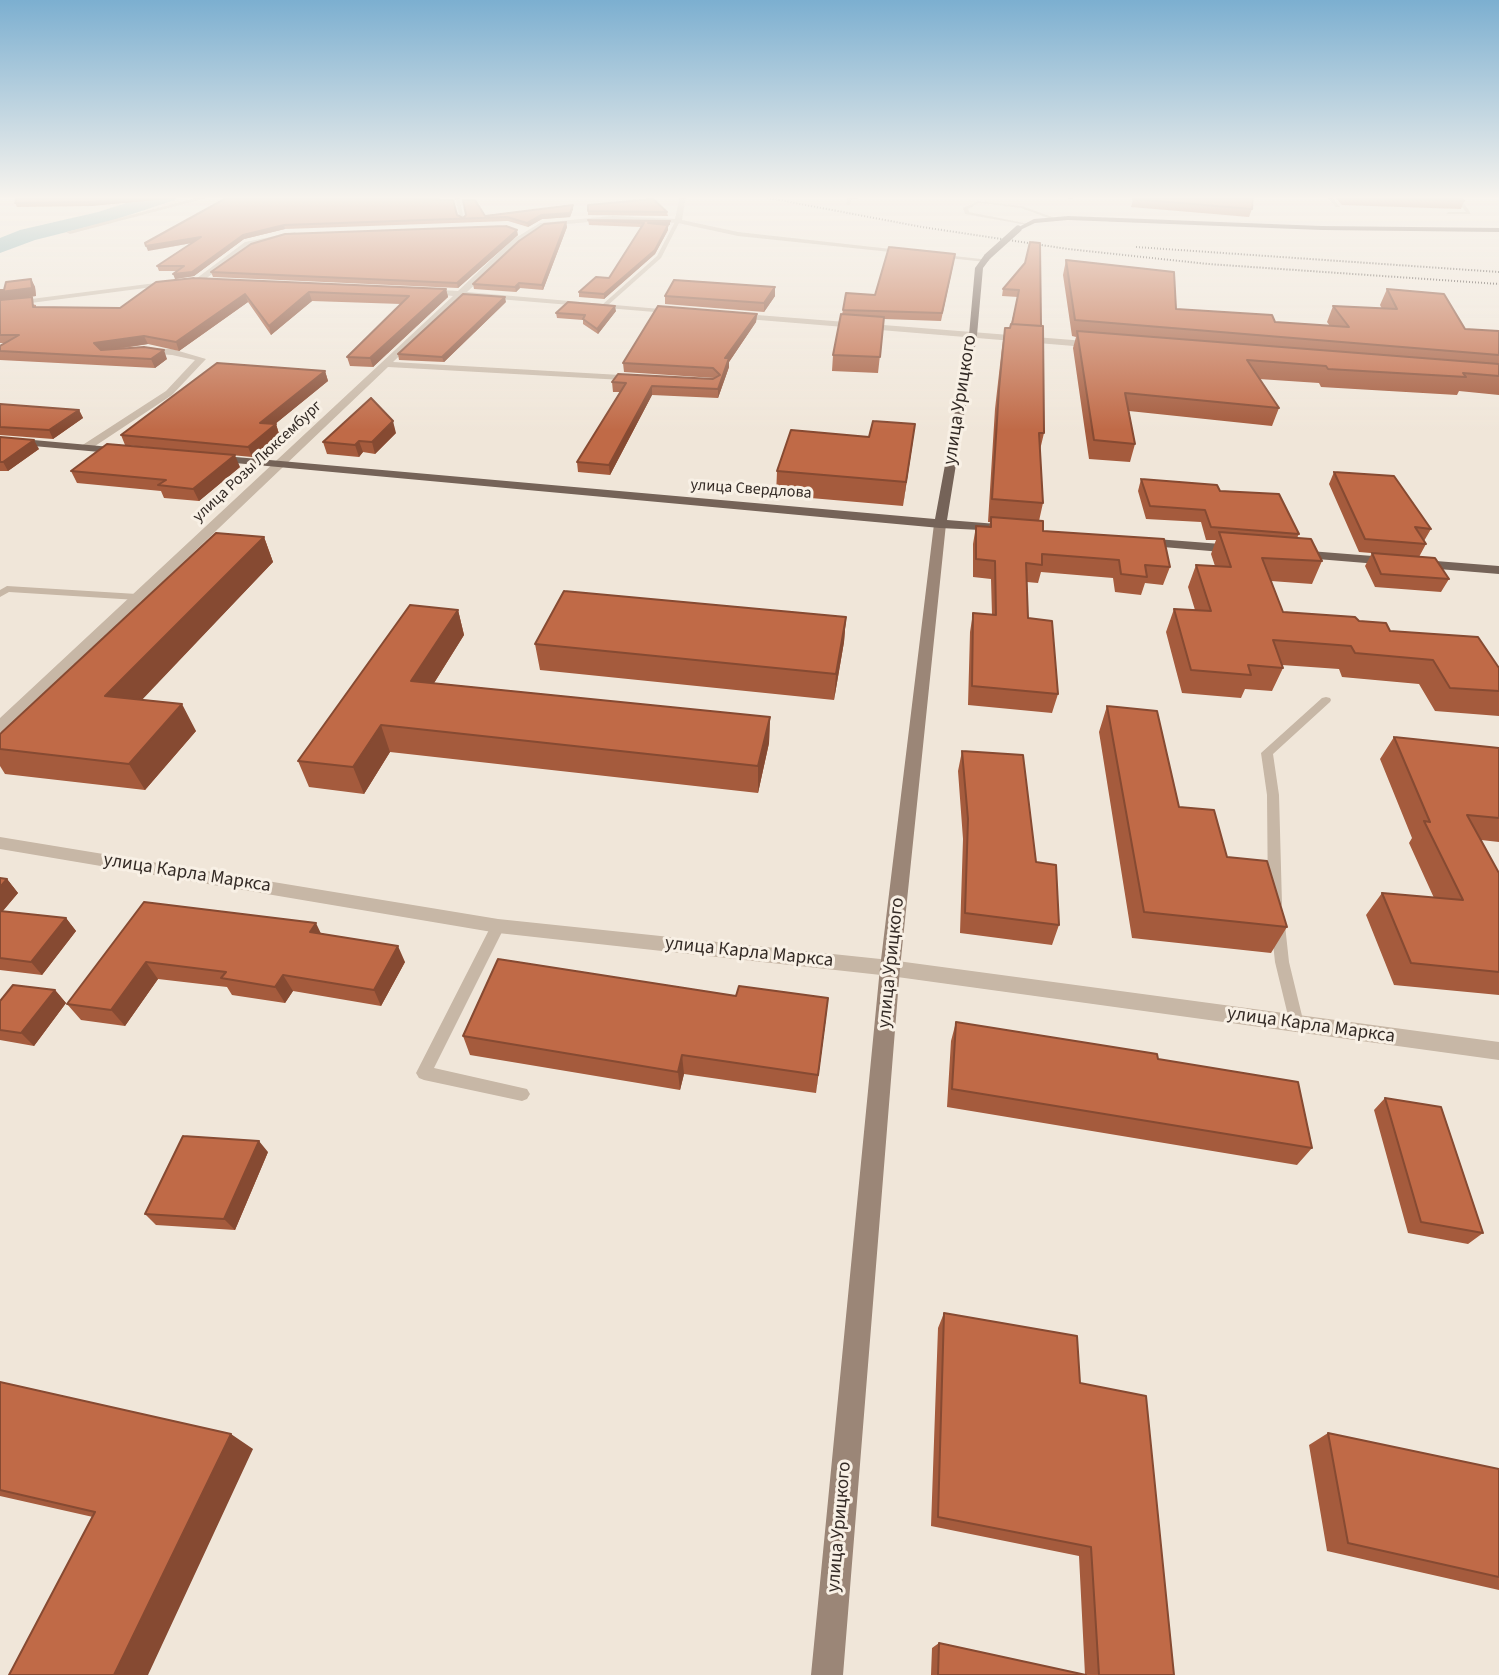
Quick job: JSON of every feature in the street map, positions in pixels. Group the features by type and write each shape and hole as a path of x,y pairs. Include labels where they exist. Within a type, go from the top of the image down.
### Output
{"main road":[{"name":"улица Урицкого","path":"827,1675 890,968 940,524 973,335 978,274"},
{"path":"0,440 140,452"},
{"name":"улица Свердлова","path":"195,457 1016,530"},
{"path":"1135,541 1253,550"},
{"path":"1280,552 1499,570"}],"street":[{"path":"197,281 206,274"},
{"name":"улица Розы Люксембург","path":"0,727 481,274"},
{"path":"0,304 197,281 217,281"},
{"path":"406,289 695,312"},
{"path":"721,314 1112,346"},
{"path":"85,447 169,393 201,359 172,352 129,350"},
{"path":"387,365 645,379"},
{"name":"улица Карла Маркса","path":"0,843 498,926 890,968 1499,1051"}],"lane":[{"path":"605,305 640,274"},
{"path":"2,591 137,597"},
{"path":"1297,1024 1282,962 1275,905 1273,795 1267,752 1326,700"},
{"path":"498,926 424,1073 522,1094"}],"building":[{"path":"259,274 467,274 457,283"},
{"path":"484,274 546,274 542,285 519,283 515,287 473,284"},
{"path":"611,274 627,274 604,294 579,292 596,277 609,278"},
{"path":"881,274 951,274 942,313 843,310 846,293 875,295"},
{"path":"1016,274 1040,274 1041,326 1012,324 1019,290 1003,289"},
{"path":"1068,274 1174,274 1176,309 1272,315 1275,322 1349,327 1333,306 1397,309 1387,289 1444,294 1465,329 1499,331 1499,355 1075,320"},
{"path":"194,278 446,289 370,358 347,357 409,296 309,292 269,326 245,294 176,342 144,336 94,343 101,350 144,347 164,350 151,359 0,351 0,346 19,335 0,335 0,300 32,297 33,307 120,308 156,282"},
{"path":"31,279 32,288 0,292 4,290 6,282"},
{"path":"674,280 775,287 764,303 665,296"},
{"path":"463,294 505,297 442,357 398,354"},
{"path":"568,302 615,306 597,329 583,319 585,315 556,313"},
{"path":"658,306 757,314 725,358 729,358 718,389 652,386 609,465 577,462 626,383 612,382 618,374 713,379 720,375 713,368 623,363"},
{"path":"841,314 884,317 880,357 833,355"},
{"path":"1011,324 1043,326 1044,433 1039,433 1043,503 992,499 1005,328 1010,328"},
{"path":"1077,331 1499,364 1499,376 1463,373 1466,377 1328,369 1326,366 1247,360 1279,408 1125,393 1135,444 1094,440"},
{"path":"217,363 325,371 260,423 276,424 248,447 121,435"},
{"path":"371,398 393,421 372,442 359,441 355,445 323,442"},
{"path":"0,404 79,410 49,430 0,427"},
{"path":"873,421 915,424 906,482 777,471 791,430 869,437"},
{"path":"0,437 34,440 0,462"},
{"path":"107,444 235,455 193,489 158,485 166,480 71,471"},
{"path":"1334,472 1394,476 1431,529 1415,527 1426,544 1365,539"},
{"path":"1141,479 1217,485 1220,491 1279,494 1299,534 1211,527 1205,510 1150,506"},
{"path":"991,517 1043,521 1043,531 1164,539 1170,567 1145,565 1147,577 1121,574 1119,560 1042,554 1042,565 1026,563 1028,618 1052,621 1058,694 972,686 973,613 996,615 995,561 976,559 976,526 991,527"},
{"path":"1219,532 1311,539 1322,561 1262,558 1283,612 1355,617 1359,621 1386,623 1390,631 1478,637 1499,668 1499,691 1450,688 1433,660 1355,653 1351,646 1273,640 1283,668 1248,665 1251,675 1191,670 1174,609 1211,611 1196,565 1231,567"},
{"path":"216,533 264,537 105,696 182,704 129,764 0,749 0,734"},
{"path":"1372,553 1435,558 1449,579 1381,574"},
{"path":"564,591 846,617 836,674 535,644"},
{"path":"410,605 458,610 411,681 770,717 758,766 381,725 353,767 298,761"},
{"path":"1107,706 1157,711 1179,807 1214,810 1227,857 1267,861 1287,927 1144,912"},
{"path":"1394,737 1499,748 1499,818 1467,815 1499,873 1499,972 1411,963 1382,893 1463,900 1424,821 1430,822"},
{"path":"962,751 1023,755 1036,862 1056,865 1059,925 965,913 968,819"},
{"path":"0,878 7,879 0,887"},
{"path":"144,902 316,923 310,932 398,946 374,990 283,975 275,987 221,978 226,972 146,962 111,1010 67,1004"},
{"path":"0,911 66,918 31,962 0,958"},
{"path":"498,959 736,996 739,986 828,998 818,1075 682,1055 678,1072 463,1036"},
{"path":"13,985 55,990 21,1033 0,1030 0,1001"},
{"path":"956,1022 1157,1054 1158,1059 1298,1082 1312,1148 952,1089"},
{"path":"1385,1098 1441,1107 1483,1233 1421,1222"},
{"path":"183,1136 259,1141 224,1219 145,1214"},
{"path":"944,1313 1077,1336 1080,1383 1146,1396 1174,1675 1099,1675 1091,1547 938,1517"},
{"path":"0,1382 231,1434 114,1675 9,1675 95,1512 0,1490"},
{"path":"1328,1433 1499,1469 1499,1577 1348,1543"},
{"path":"939,1643 1086,1675 938,1675"}],"railway":[{"path":"1356,274 1499,284"}]}
